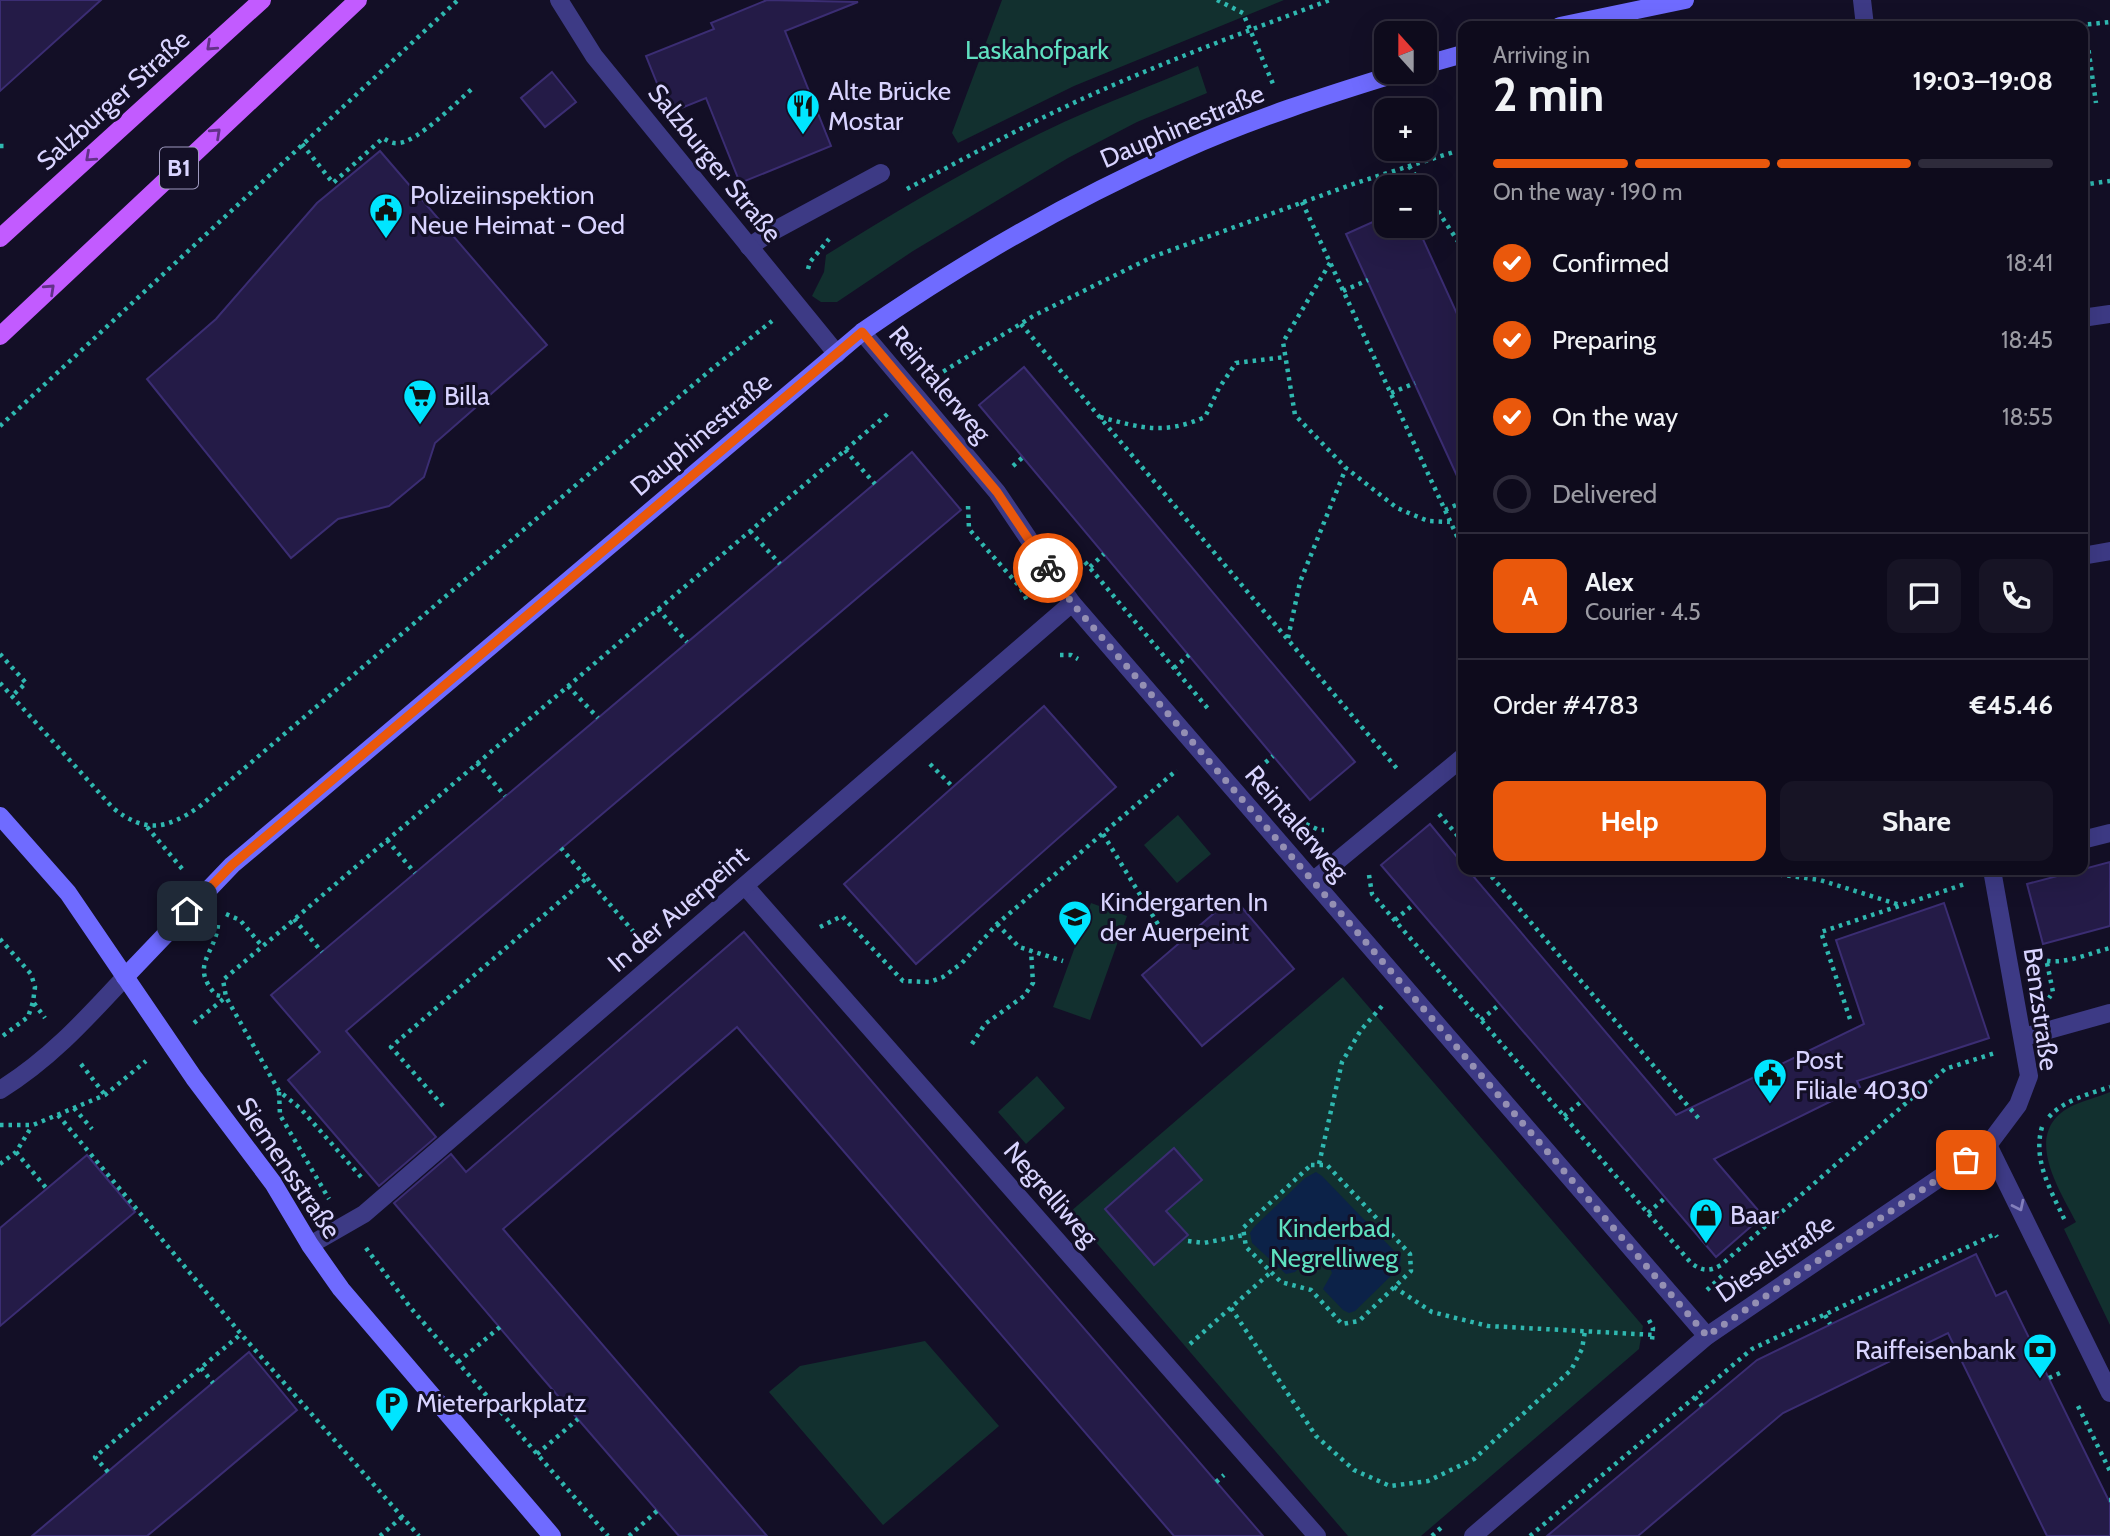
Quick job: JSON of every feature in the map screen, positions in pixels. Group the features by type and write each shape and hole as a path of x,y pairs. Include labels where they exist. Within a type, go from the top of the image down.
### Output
{"main road":[{"name":"Salzburger Straße","path":"0,237 261,0"},
{"name":"B1","path":"0,336 358,0"},
{"path":"1584,21 1685,0"},
{"path":"1437,61 1458,55"},
{"name":"Dauphinestraße","path":"125,977 232,865 862,332 987,250 1087,195 1182,150 1285,110 1374,81"},
{"name":"Siemensstraße","path":"0,816 68,894 170,1042 273,1183 310,1245 341,1289 552,1536"}],"street":[{"name":"Salzburger Straße","path":"559,0 594,56 837,354"},
{"path":"1862,0 1864,21"},
{"path":"749,247 881,173"},
{"path":"2088,317 2110,314"},
{"name":"Reintalerweg","path":"862,332 997,492 1072,603 1707,1336"},
{"path":"2088,555 2110,551"},
{"name":"In der Auerpeint","path":"310,1245 364,1214 1072,603"},
{"path":"1313,881 1458,761"},
{"path":"2088,838 2110,833"},
{"name":"Benzstraße","path":"1988,1145 2018,1105 2029,1076 1993,875"},
{"name":"Negrelliweg","path":"745,886 1317,1536"},
{"path":"0,1090 64,1043 125,977"},
{"path":"2024,1037 2110,1013"},
{"path":"1988,1145 2110,1393"},
{"name":"Dieselstraße","path":"1473,1536 1707,1336 1988,1145"}],"path":[{"path":"0,426 458,0"},
{"path":"1217,0 1243,13 1285,110"},
{"path":"897,195 1083,98 1331,0"},
{"path":"2088,25 2110,22"},
{"path":"2088,46 2096,103"},
{"path":"302,144 333,183 383,138 398,144 412,140 474,87"},
{"path":"0,146 8,146"},
{"path":"350,1223 350,1200 368,1186 301,1110 279,1091 226,997 223,980 890,412 975,351 1089,287 1152,257 1302,202 1458,151"},
{"path":"1409,166 1415,175"},
{"path":"2088,184 2110,181"},
{"path":"1302,202 1458,539"},
{"path":"1437,209 1458,241"},
{"path":"0,683 113,808 126,818 146,826 166,825 182,819 200,807 713,368 775,319 804,283 810,262 827,240 837,233"},
{"path":"1331,262 1283,342 1295,415 1346,468 1397,508 1428,521 1450,522"},
{"path":"1343,291 1368,280"},
{"path":"1021,324 1402,775"},
{"path":"1099,417 1140,427 1164,429 1191,423 1205,417 1219,388 1236,363 1285,357"},
{"path":"1391,393 1415,383"},
{"path":"890,412 898,423"},
{"path":"845,450 875,484"},
{"path":"1288,639 1300,582 1346,468"},
{"path":"960,497 969,508 969,529 1020,587 1029,606"},
{"path":"1445,510 1458,504"},
{"path":"750,531 780,564"},
{"path":"1090,567 1104,554"},
{"path":"1081,558 1216,718"},
{"path":"658,609 687,642"},
{"path":"0,654 26,683 12,696"},
{"path":"1056,654 1070,655 1082,661"},
{"path":"1174,667 1189,655"},
{"path":"568,685 598,718"},
{"path":"1259,768 1273,756"},
{"path":"1250,758 1267,777"},
{"path":"811,931 842,916 903,981 930,982 943,977 962,963 997,924 1178,770 1169,760"},
{"path":"927,761 953,787"},
{"path":"477,763 505,796"},
{"path":"1436,810 1458,836"},
{"path":"1299,816 1307,825 1319,830 1332,828"},
{"path":"1103,834 1164,934"},
{"path":"387,840 415,873"},
{"path":"561,848 648,947"},
{"path":"1490,875 1700,1120"},
{"path":"1783,875 1820,880 1900,905"},
{"path":"1965,877 1968,897"},
{"path":"451,1116 391,1047 587,878"},
{"path":"1850,1019 1821,932 1966,884"},
{"path":"1372,894 1691,1263 1701,1270 1711,1270 1721,1265 1945,1069 1996,1052"},
{"path":"1395,920 1414,904"},
{"path":"217,911 240,920 262,946"},
{"path":"294,919 322,951"},
{"path":"218,920 218,929 204,963 203,975 216,995 226,997"},
{"path":"997,924 1019,947 1063,961"},
{"path":"0,939 31,974 35,987 28,1017 0,1038"},
{"path":"2033,948 2037,957 2047,962 2110,948"},
{"path":"972,1044 985,1024 1024,996 1032,983 1031,951"},
{"path":"1374,995 1391,1016"},
{"path":"0,1125 33,1125 105,1095 226,997"},
{"path":"1481,1020 1500,1004"},
{"path":"1319,1164 1342,1062 1361,1030 1383,1005"},
{"path":"2066,1223 2046,1180 2039,1156 2039,1139 2044,1122 2055,1110 2073,1100 2110,1087"},
{"path":"279,1091 279,1115 330,1200 350,1223 410,1307 608,1536"},
{"path":"1564,1116 1582,1101"},
{"path":"74,1108 92,1129"},
{"path":"58,1115 241,1334 419,1536"},
{"path":"0,1164 16,1152 33,1125"},
{"path":"16,1152 47,1189"},
{"path":"1311,1165 1327,1165 1410,1254 1411,1271 1359,1321 1342,1324 1311,1290 1281,1282 1246,1247 1244,1235 1243,1228 1311,1165"},
{"path":"1648,1213 1665,1198"},
{"path":"1530,1536 1752,1349 1995,1234 2001,1247"},
{"path":"1188,1241 1203,1243 1244,1235"},
{"path":"368,1251 370,1243"},
{"path":"1181,1352 1272,1272"},
{"path":"1650,1346 1654,1336 1724,1274"},
{"path":"1906,1276 1910,1286"},
{"path":"1394,1287 1432,1312 1488,1326 1654,1336"},
{"path":"1231,1308 1316,1436 1354,1470 1390,1486 1428,1481 1474,1459 1571,1370 1582,1349 1585,1331"},
{"path":"1825,1315 1830,1324"},
{"path":"1648,1317 1654,1336"},
{"path":"458,1362 500,1327"},
{"path":"108,1472 95,1457 241,1334"},
{"path":"2056,1359 2068,1384"},
{"path":"201,1368 213,1383"},
{"path":"2049,1378 2062,1372"},
{"path":"1695,1397 1702,1406"},
{"path":"2074,1397 2110,1471"},
{"path":"537,1454 578,1419"},
{"path":"1606,1472 1612,1479"},
{"path":"629,1536 657,1511"},
{"path":"380,1536 402,1517"},
{"path":"1432,1536 1453,1518"}],"green space":[{"name":"Laskahofpark","path":"1002,0 1284,0 1074,86 958,143 952,133"},
{"path":"1198,66 1207,93 1137,122 1068,158 913,251 837,302 821,302 812,296 824,272 826,255 884,219 1033,137"},
{"path":"1178,815 1211,854 1177,883 1144,845"},
{"path":"1091,903 1127,916 1090,1020 1053,1007"},
{"name":"Kinderbad Negrelliweg","path":"1343,977 1643,1326 1639,1349 1421,1536 1348,1536 1070,1212"},
{"path":"1037,1076 1065,1108 1026,1144 998,1112"},
{"path":"2110,1092 2110,1325 2064,1229 2076,1222 2053,1176 2046,1144 2049,1129 2058,1116 2074,1105"},
{"path":"925,1341 999,1426 883,1525 769,1392 800,1366"}],"water":[{"path":"1316,1172 1401,1258 1399,1268 1355,1311 1349,1313 1323,1289 1332,1273 1326,1258 1312,1256 1295,1272 1286,1274 1252,1243 1250,1233 1254,1227 1305,1178"}],"building":[{"path":"0,0 101,0 0,91"},
{"path":"767,0 858,2 785,31 831,146 740,183 706,98 669,113 646,56 714,29 711,23"},
{"path":"552,72 576,102 545,127 521,98"},
{"path":"380,151 547,345 435,443 424,477 389,506 338,519 291,558 147,379 216,319 317,203"},
{"path":"1374,221 1374,238 1422,238 1458,316 1458,478 1346,234"},
{"path":"1024,367 1355,762 1310,800 979,405"},
{"path":"912,452 961,510 346,1031 436,1137 379,1186 288,1080 320,1052 271,995"},
{"path":"1044,706 1116,787 916,964 844,884"},
{"path":"1430,824 1458,858 1458,875 1472,875 1676,1115 1864,1024 1836,940 1944,903 1989,1038 1857,1081 1860,1087 1714,1159 1763,1216 1716,1257 1381,865"},
{"path":"2110,862 2110,926 2043,944 2027,884 2061,875 2088,875 2088,868"},
{"path":"1233,897 1294,969 1202,1046 1142,975"},
{"path":"744,932 1263,1536 1174,1536 737,1027 503,1229 767,1536 679,1536 539,1374 394,1203 451,1154 466,1172"},
{"path":"1174,1148 1202,1180 1166,1211 1188,1235 1154,1265 1105,1209"},
{"path":"87,1155 135,1212 0,1326 0,1228"},
{"path":"1976,1254 1996,1296 2006,1291 2110,1503 2110,1536 2047,1536 1948,1333 1783,1413 1638,1536 1547,1536 1757,1360"},
{"path":"249,1352 297,1410 147,1536 32,1536"}],"way so far":[{"path":"1048,568 1072,603 1707,1336 1966,1160"}],"place":[{"name":"Alte Brücke Mostar","path":"803,136"},
{"name":"Polizeiinspektion Neue Heimat - Oed","path":"386,240"},
{"name":"Billa","path":"420,426"},
{"name":"Kindergarten In der Auerpeint","path":"1075,947"},
{"name":"Post Filiale 4030","path":"1770,1105"},
{"name":"Baar","path":"1706,1245"},
{"name":"Raiffeisenbank","path":"2040,1380"},
{"name":"Mieterparkplatz","path":"392,1433"}],"route":[{"path":"187,911 232,865 862,332 997,492 1048,568"}]}
